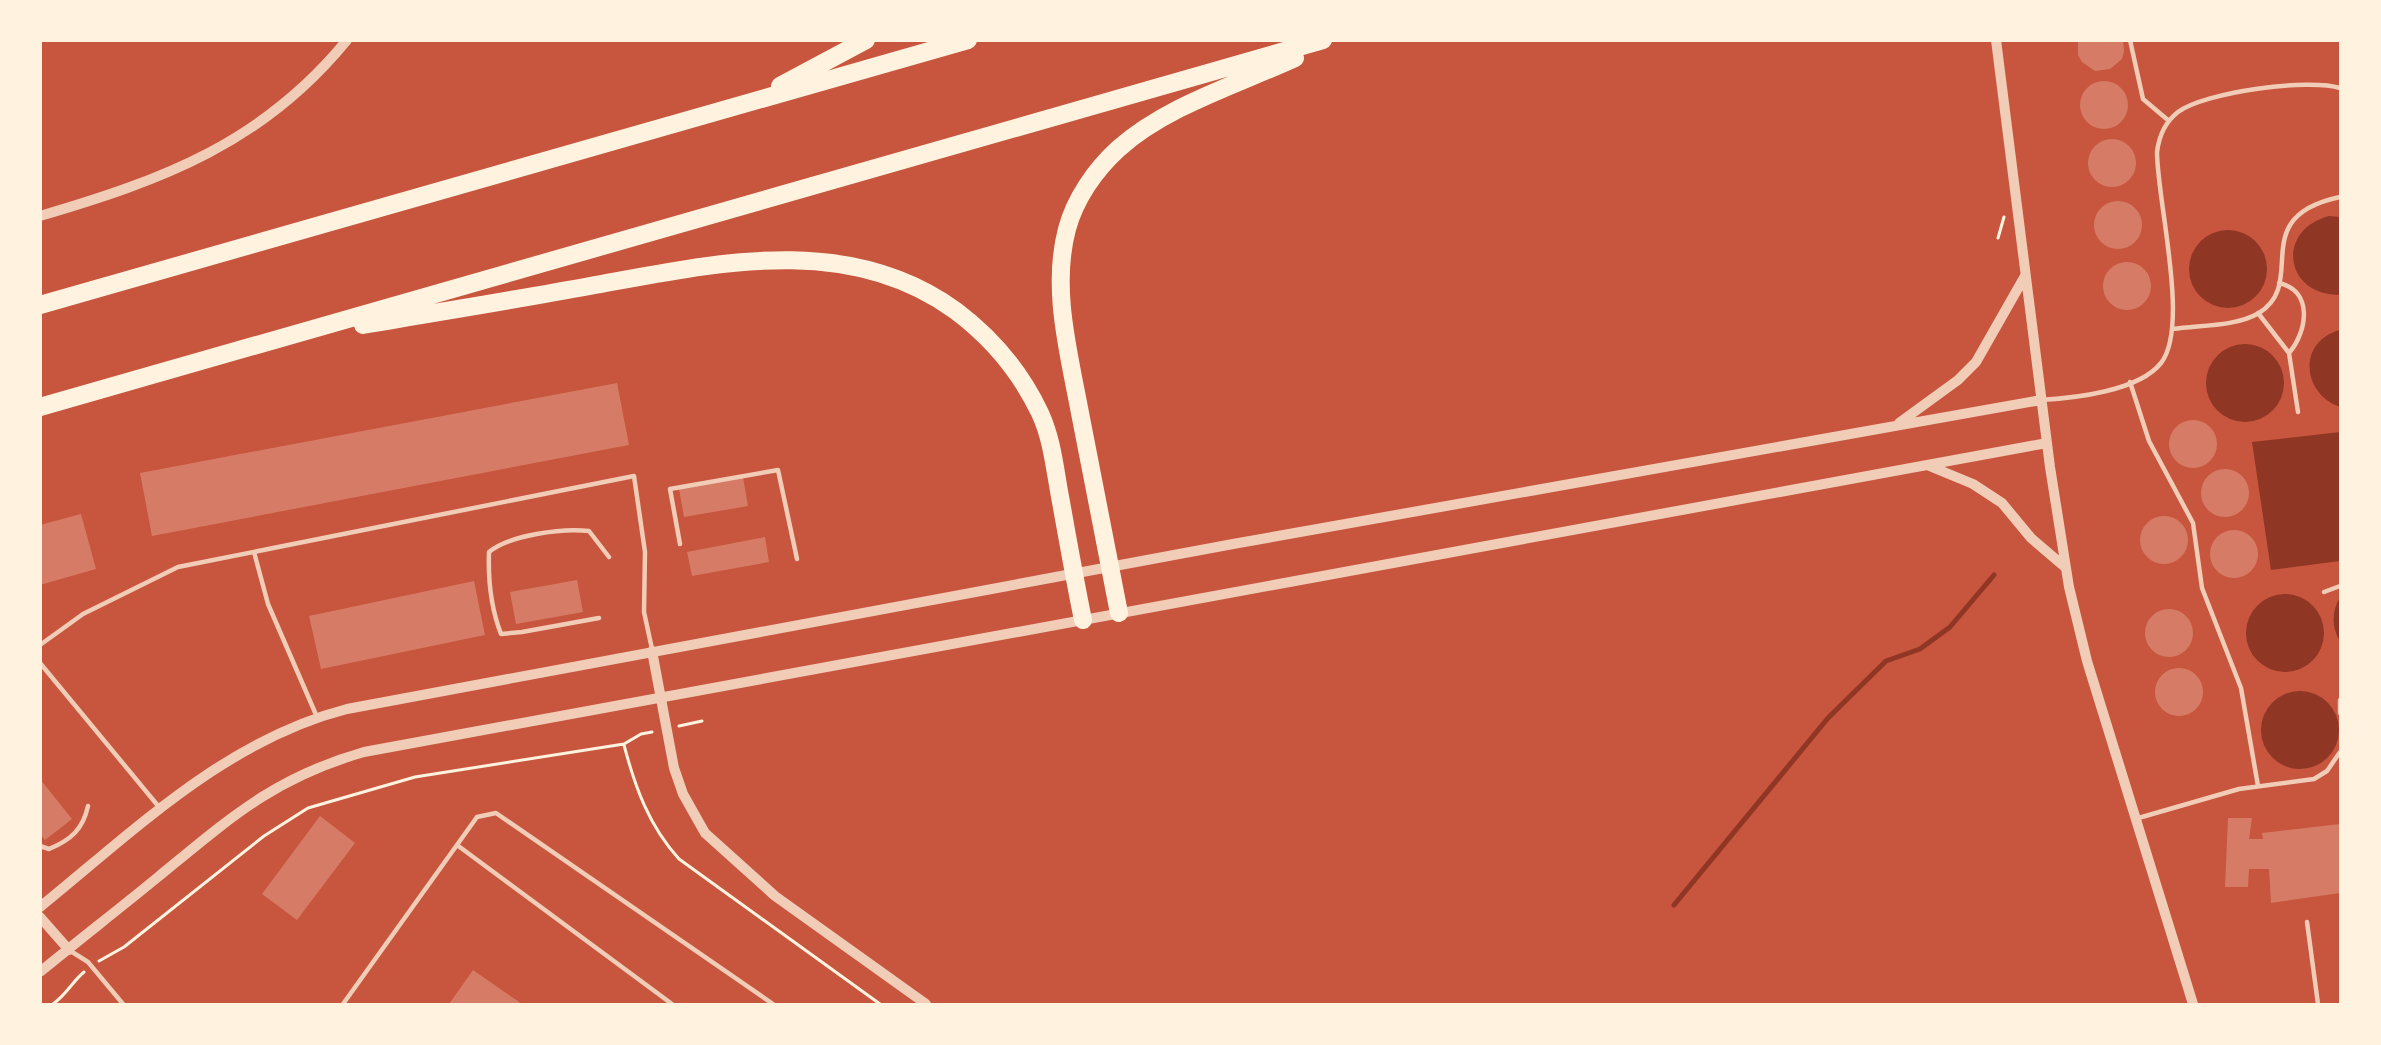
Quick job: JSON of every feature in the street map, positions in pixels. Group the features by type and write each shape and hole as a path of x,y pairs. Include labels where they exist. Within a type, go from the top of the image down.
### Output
{"highway":[{"path":"747,104 866,40"},
{"path":"40,306 968,40"},
{"path":"40,407 1323,40"},
{"path":"1119,613 1062,300 1064,245 1074,211 1104,163 1145,129 1171,114 1334,40"},
{"path":"269,341 729,263 795,259 869,269 908,283 952,308 999,350 1019,376 1040,413 1050,439 1083,620"}],"street":[{"path":"40,216 141,184 219,149 286,102 347,40"},
{"path":"1996,40 2041,400 2066,568 2082,643 2193,1005"},
{"path":"1897,424 1958,380 1976,362 2025,276"},
{"path":"40,907 161,809 244,749 317,717 410,695 1897,424 2041,400"},
{"path":"40,972 231,817 273,788 351,755 386,746 2047,443"},
{"path":"1927,465 1995,497 2008,509 2031,538 2066,568"},
{"path":"652,651 674,768 683,794 705,833 724,853 775,896 926,1005"},
{"path":"40,917 69,950"}],"lane":[{"path":"2130,40 2143,99 2169,121"},
{"path":"2041,400 2084,395 2130,382 2159,365 2168,348 2173,329 2172,292 2157,164 2159,140 2169,121 2192,104 2222,96 2306,84 2340,88"},
{"path":"2173,329 2241,320 2258,313 2274,297 2285,236 2293,219 2312,206 2340,197"},
{"path":"2278,283 2288,286 2298,295 2304,317 2301,336 2289,353"},
{"path":"2258,313 2289,353 2298,412"},
{"path":"2130,382 2149,441 2193,523 2202,588 2241,688 2258,786"},
{"path":"680,544 670,489 778,470 797,559"},
{"path":"40,645 82,614 178,567 634,476 645,552 644,612 652,651"},
{"path":"599,618 501,634 495,618 488,572 489,552 501,542 575,529 589,531 609,557"},
{"path":"254,552 268,603 317,717"},
{"path":"2324,592 2340,586"},
{"path":"40,663 161,809"},
{"path":"2340,700 2340,713"},
{"path":"2135,819 2258,786 2314,779 2327,771 2340,752"},
{"path":"40,846 50,849 67,842 84,823 88,806"},
{"path":"343,1005 477,817 496,813 772,1005"},
{"path":"457,845 672,1005"},
{"path":"2307,922 2318,1005"},
{"path":"69,950 88,962 123,1005"}],"path":[{"path":"107,954 124,947 264,836 308,808 415,777 624,744 641,734"},
{"path":"624,744 639,798 662,839 679,859 880,1005"},
{"path":"53,1005 71,990 75,980"}],"shaded area":[{"path":"2329,216 2340,217 2340,294 2338,295 2320,292 2306,284 2297,273 2293,260 2294,247 2300,234 2312,223"},
{"path":"2220,230 2236,230 2250,236 2261,247 2267,261 2267,277 2261,291 2250,302 2236,308 2220,308 2206,302 2195,291 2189,277 2189,261 2195,247 2206,236"},
{"path":"2340,330 2340,407 2327,400 2318,391 2312,379 2310,367 2311,356 2317,345 2326,336"},
{"path":"2237,344 2253,344 2267,350 2278,361 2284,375 2284,391 2278,405 2267,416 2253,422 2237,422 2223,416 2212,405 2206,391 2206,375 2212,361 2223,350"},
{"path":"2340,432 2340,561 2271,570 2252,442"},
{"path":"2277,594 2293,594 2307,600 2318,611 2324,625 2324,641 2318,655 2307,666 2293,672 2277,672 2263,666 2252,655 2246,641 2246,625 2252,611 2263,600"},
{"path":"2340,597 2340,641 2335,630 2334,619 2335,608"},
{"path":"2292,691 2308,691 2322,697 2333,708 2339,722 2339,738 2333,752 2322,763 2308,769 2292,769 2278,763 2267,752 2261,738 2261,722 2267,708 2278,697"}],"building":[{"path":"2078,40 2123,40 2122,59 2110,69 2095,71 2082,62 2078,55"},
{"path":"2104,81 2121,88 2128,105 2121,122 2104,129 2087,122 2080,105 2087,88"},
{"path":"2112,139 2129,146 2136,163 2129,180 2112,187 2095,180 2088,163 2095,146"},
{"path":"2118,201 2135,208 2142,225 2135,242 2118,249 2101,242 2094,225 2101,208"},
{"path":"2127,262 2144,269 2151,286 2144,303 2127,310 2110,303 2103,286 2110,269"},
{"path":"617,383 629,445 152,536 140,473"},
{"path":"2193,420 2210,427 2217,444 2210,461 2193,468 2176,461 2169,444 2176,427"},
{"path":"2225,469 2242,476 2249,493 2242,510 2225,517 2208,510 2201,493 2208,476"},
{"path":"743,477 748,506 684,517 679,489"},
{"path":"81,514 96,569 40,585 40,525"},
{"path":"2164,516 2181,523 2188,540 2181,557 2164,564 2147,557 2140,540 2147,523"},
{"path":"2234,530 2251,537 2258,554 2251,571 2234,578 2217,571 2210,554 2217,537"},
{"path":"765,537 769,562 692,576 687,552"},
{"path":"577,580 583,612 516,624 510,592"},
{"path":"474,581 485,635 321,669 309,616"},
{"path":"2169,609 2186,616 2193,633 2186,650 2169,657 2152,650 2145,633 2152,616"},
{"path":"2179,668 2196,675 2203,692 2196,709 2179,716 2162,709 2155,692 2162,675"},
{"path":"40,779 72,819 45,840 40,834"},
{"path":"320,816 355,843 297,920 262,894"},
{"path":"2228,818 2252,818 2249,839 2263,839 2262,833 2340,824 2340,893 2271,903 2269,869 2249,869 2248,887 2225,887"},
{"path":"473,970 522,1004 449,1004"}],"waterway":[{"path":"1674,905 1828,718 1886,661 1920,649 1950,627 1994,575"}]}
